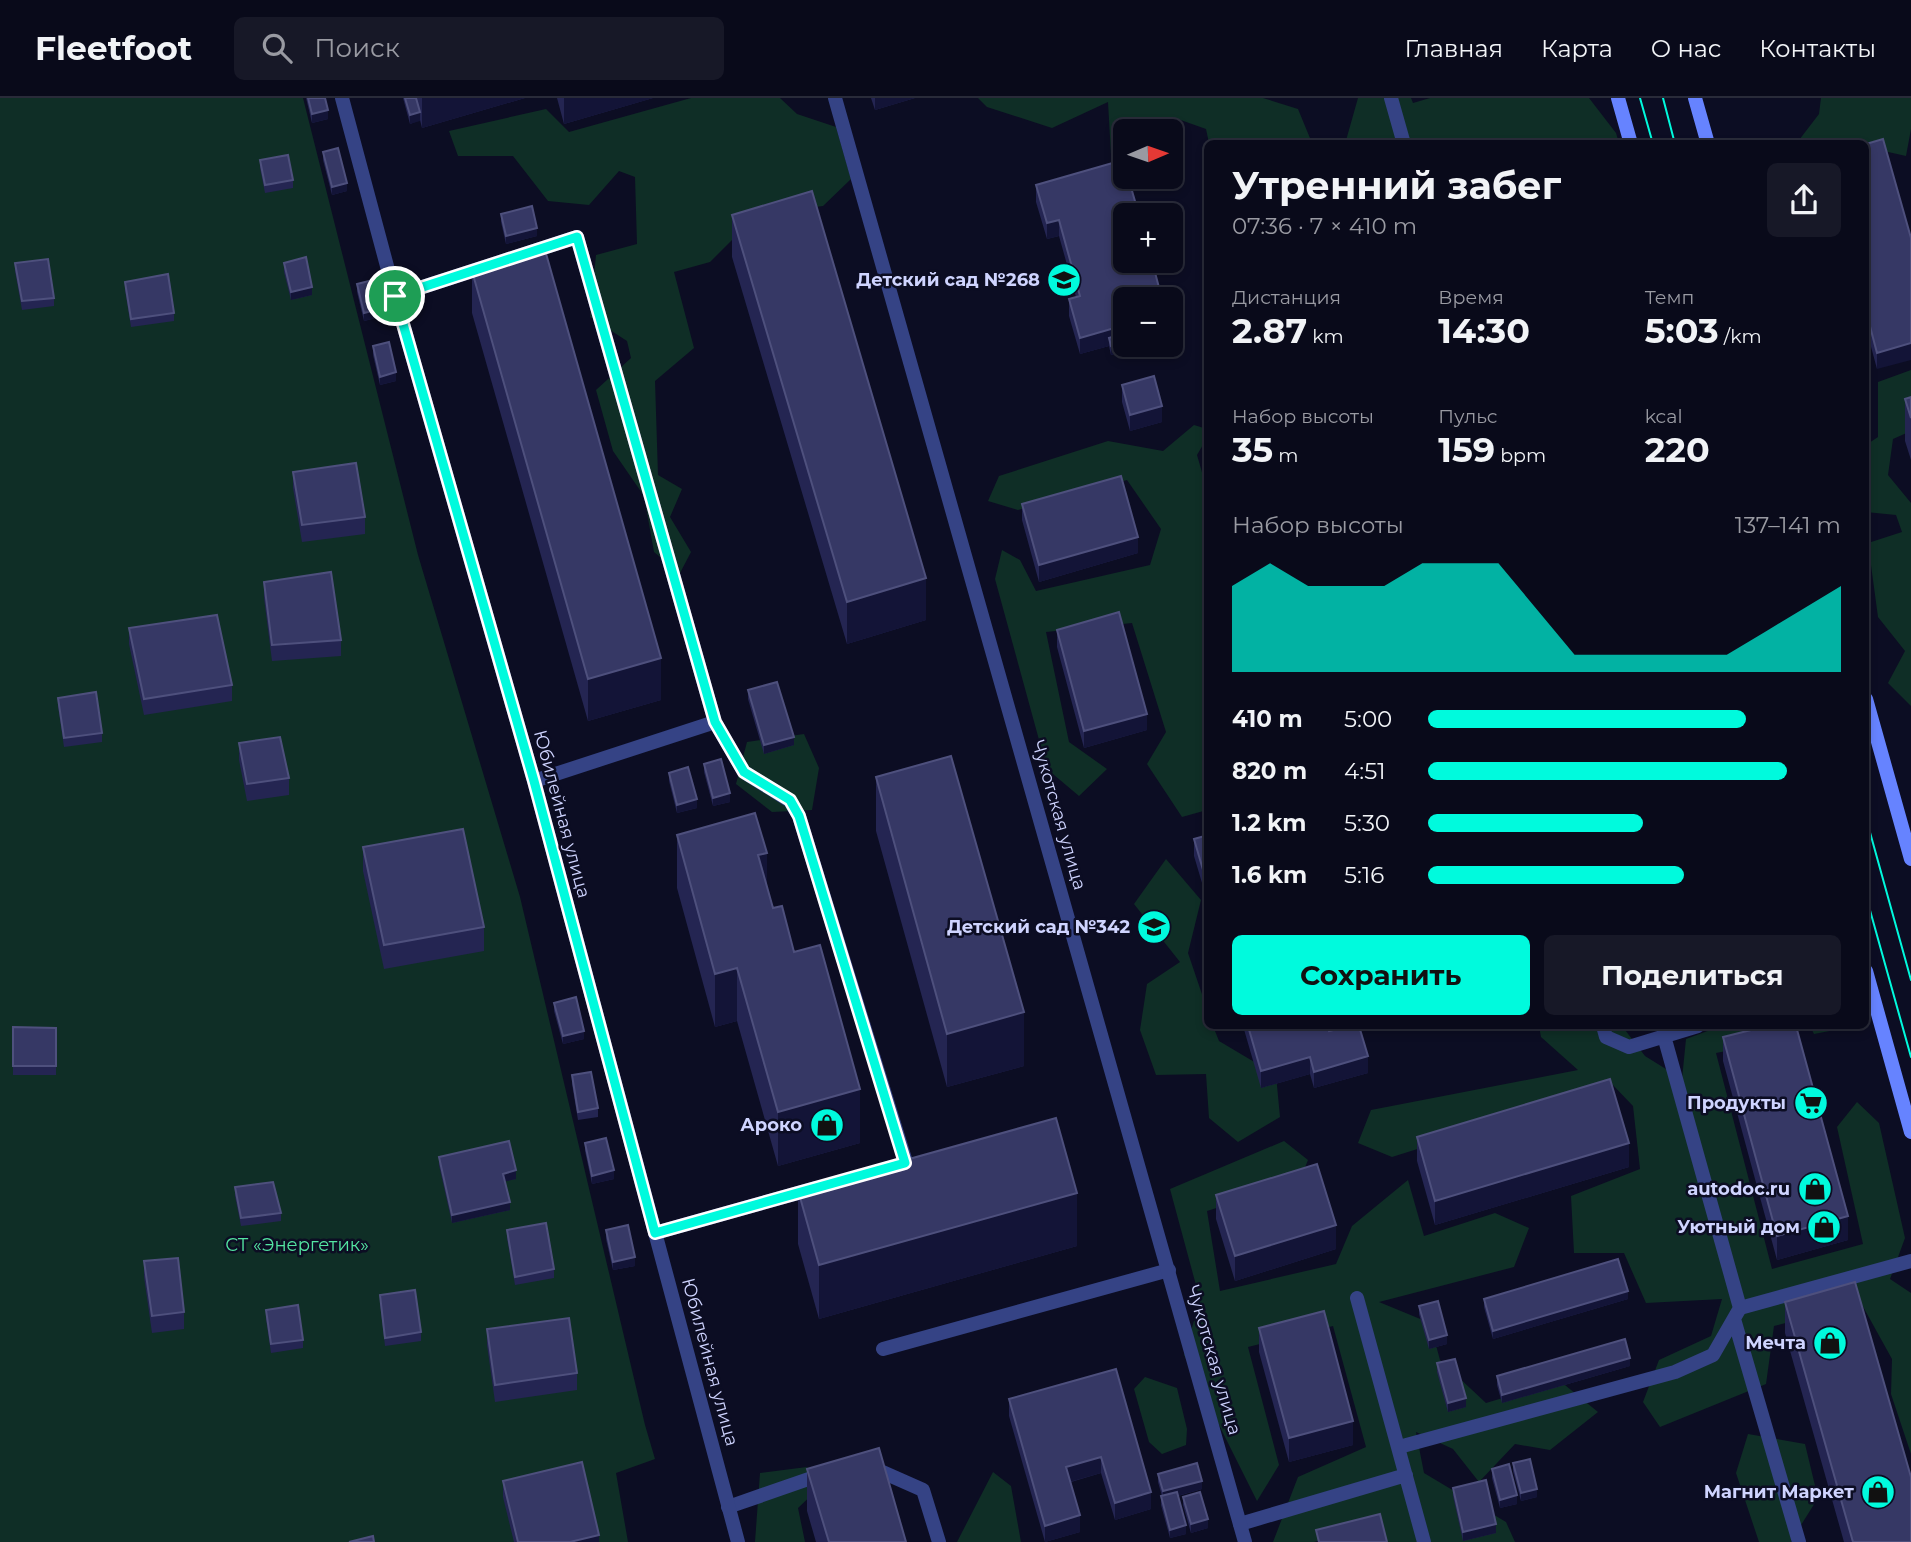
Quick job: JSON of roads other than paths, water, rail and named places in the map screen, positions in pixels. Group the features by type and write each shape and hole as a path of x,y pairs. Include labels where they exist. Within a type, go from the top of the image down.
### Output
{"main road":[{"path":"1618,98 1630,140"},
{"path":"1695,98 1707,140"},
{"path":"1869,709 1908,834 1911,859"},
{"path":"1869,985 1911,1132"}],"street":[{"name":"Юбилейная улица","path":"342,98 395,296 534,781 738,1542"},
{"name":"Чукотская улица","path":"835,98 1245,1542"},
{"path":"1391,98 1403,140"},
{"path":"395,296 577,237 715,722 744,772 790,800 799,816 905,1163"},
{"path":"534,781 715,722"},
{"path":"1603,1029 1606,1037 1629,1047 1688,1029"},
{"path":"1664,1036 1799,1542"},
{"path":"655,1233 826,1185"},
{"path":"1399,1447 1675,1372 1713,1355 1737,1313 1911,1261"},
{"path":"883,1349 1169,1270"},
{"path":"1357,1298 1424,1542"},
{"path":"859,1461 923,1490 939,1542"},
{"path":"728,1507 836,1469"},
{"path":"1240,1524 1406,1475"}],"tram line":[{"path":"1640,98 1652,140"},
{"path":"1663,98 1674,140"},
{"path":"1869,829 1911,980"},
{"path":"1869,907 1911,1057"}],"place":[{"name":"Детский сад №268","path":"1064,280"},
{"name":"Детский сад №342","path":"1154,927"},
{"name":"Продукты","path":"1811,1103"},
{"name":"Ароко","path":"827,1125"},
{"name":"autodoc.ru","path":"1815,1189"},
{"name":"Уютный дом","path":"1824,1227"},
{"name":"Мечта","path":"1830,1343"},
{"name":"Магнит Маркет","path":"1878,1492"}],"park label":[{"name":"СТ «Энергетик»","path":"297,1245"}]}
